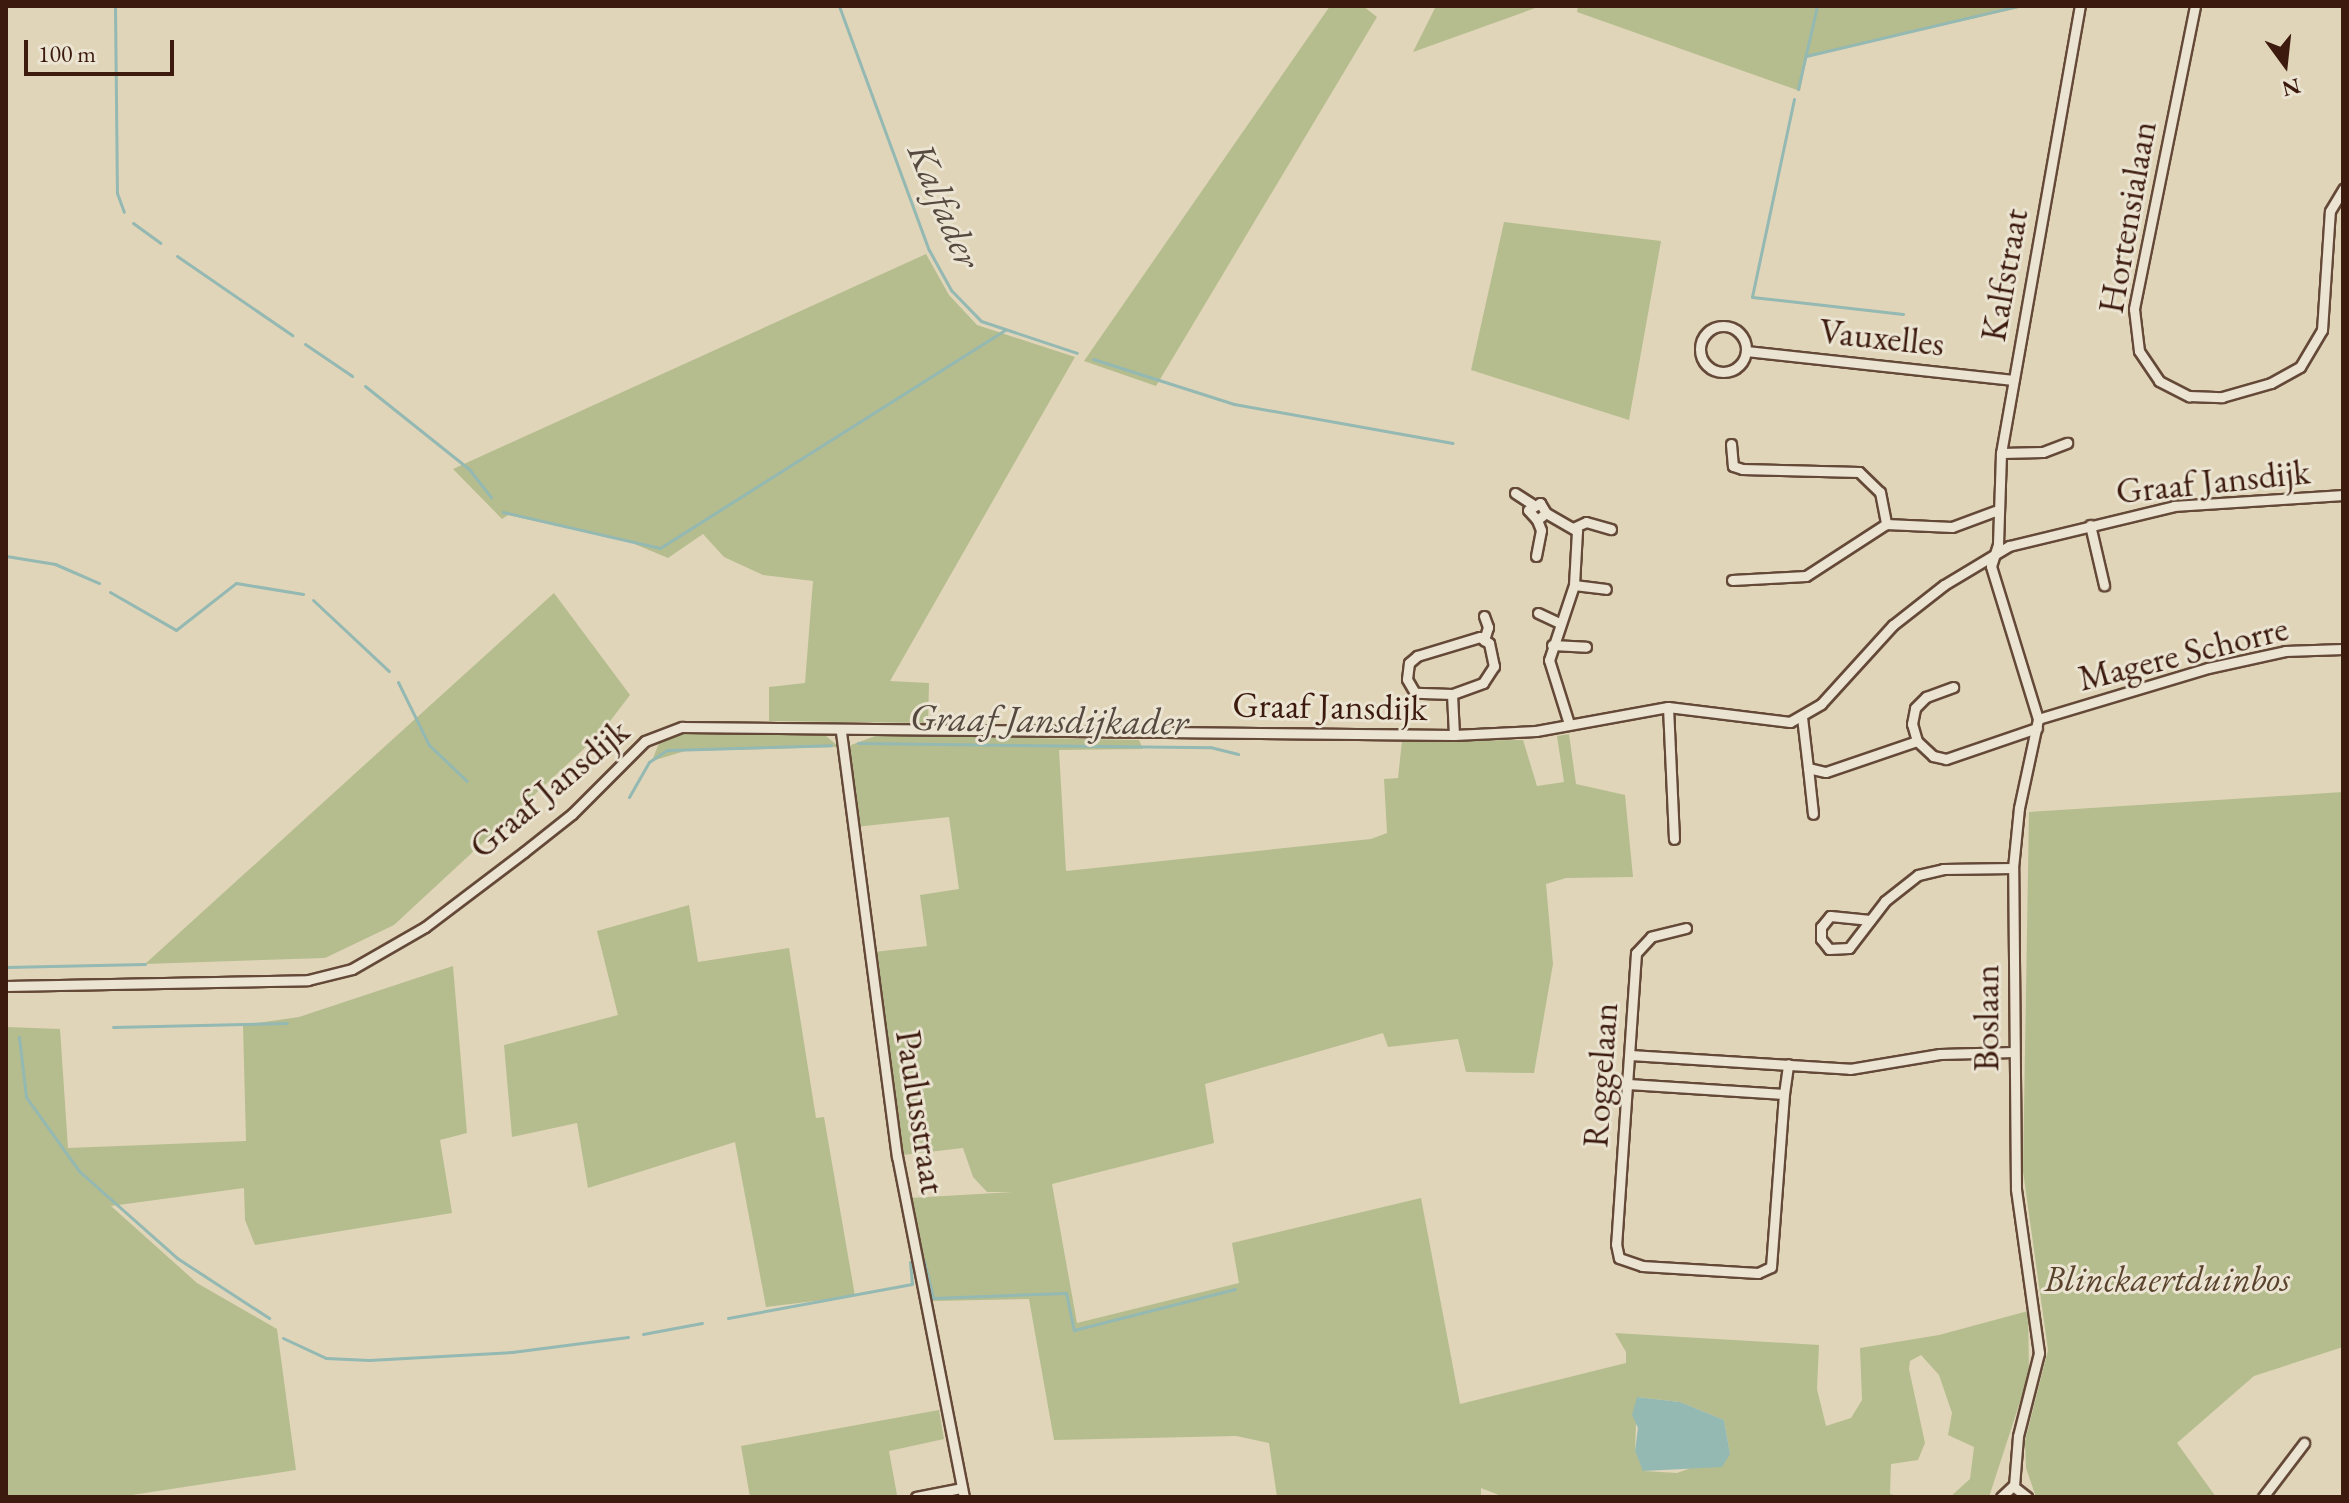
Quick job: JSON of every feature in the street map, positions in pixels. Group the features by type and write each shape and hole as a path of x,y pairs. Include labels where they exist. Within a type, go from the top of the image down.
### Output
{"street":[{"name":"Kalfstraat","path":"1993,554 1998,544 1995,511 2001,453 2080,6"},
{"name":"Hortensialaan","path":"2195,6 2134,309 2139,351 2159,381 2189,396 2222,397 2271,383 2300,367 2322,330 2330,211 2343,189"},
{"path":"1726,326 1741,335 1746,351 1737,367 1719,371 1704,361 1700,344 1710,330 1726,326"},
{"name":"Vauxelles","path":"1746,351 2013,380"},
{"path":"2001,453 2043,452 2067,443"},
{"path":"1731,444 1733,466 1742,469 1859,472 1880,492 1886,524"},
{"path":"1515,493 1532,504 1543,504 1546,513 1575,527"},
{"name":"Graaf Jansdijk","path":"6,986 331,977 425,927 572,814 645,741 682,727 841,732 1517,734 1668,707 1728,712 1771,723 1802,717 1821,704 1893,625 1993,554 2021,541 2189,504 2343,495"},
{"path":"1532,504 1529,515 1537,520 1541,530 1536,556"},
{"path":"1732,580 1806,576 1886,524 1952,527 1995,511"},
{"path":"1537,520 1546,513"},
{"path":"1575,527 1586,522 1611,529"},
{"name":"Graaf Jansdijk","path":"2090,525 2104,585"},
{"path":"1569,724 1550,673 1552,645 1574,585 1575,527"},
{"path":"1993,554 1992,581 2038,723"},
{"path":"1574,585 1606,589"},
{"path":"1538,613 1559,623"},
{"path":"1484,616 1488,627 1484,640 1493,655 1491,676 1452,694 1415,693 1407,679 1409,663 1460,640 1484,640"},
{"path":"1552,645 1586,647"},
{"name":"Magere Schorre","path":"1917,741 1933,756 1946,759 2038,723 2208,668 2285,651 2343,649"},
{"path":"1808,768 1826,772 1917,741 1912,724 1915,708 1926,697 1953,687"},
{"path":"1452,694 1454,735"},
{"path":"1668,707 1674,839"},
{"path":"1802,717 1813,814"},
{"name":"Boslaan","path":"2014,1486 2018,1436 2039,1353 2016,1189 2013,868 2019,808 2038,723"},
{"name":"Paulusstraat","path":"841,732 897,1156 963,1492"},
{"path":"1870,920 1830,916 1821,927 1821,939 1829,949 1849,948 1896,890 1918,875 2013,868"},
{"name":"Roggelaan","path":"1686,928 1651,937 1636,953 1616,1244 1619,1258 1642,1266 1758,1273 1771,1267 1784,1094"},
{"path":"1630,1055 1850,1069 1940,1054 2014,1052"},
{"path":"1628,1084 1784,1094 1788,1064"},
{"path":"2263,1497 2279,1468 2304,1443"},
{"path":"2001,1497 2014,1486 2027,1497"},
{"path":"916,1497 963,1492"}],"green space":[{"path":"1330,6 1363,6 1377,17 1156,386 1084,361"},
{"path":"1436,6 1541,6 1413,52"},
{"path":"1578,6 2028,6 1807,56 1800,91 1577,12"},
{"path":"1504,222 1661,241 1629,420 1471,370"},
{"path":"926,254 949,295 977,325 1075,357 890,681 929,683 928,723 769,721 769,687 805,683 813,581 763,575 724,557 703,534 668,558 630,542 508,515 502,519 453,469"},
{"path":"554,593 630,695 601,733 394,925 325,958 145,964"},
{"path":"683,733 825,735 839,747 685,751 652,761 659,743"},
{"path":"1569,734 1576,784 1625,795 1633,877 1566,878 1546,884 1553,964 1534,1073 1466,1072 1458,1039 1388,1047 1383,1033 1205,1084 1214,1143 1052,1184 1077,1323 1239,1283 1232,1243 1421,1198 1460,1404 1626,1363 1626,1352 1615,1333 1819,1345 1817,1389 1826,1426 1851,1418 1862,1400 1860,1348 1939,1335 2028,1311 2029,1374 1989,1497 1950,1497 1970,1479 1974,1447 1948,1435 1952,1413 1939,1375 1921,1355 1910,1361 1909,1369 1925,1443 1918,1460 1891,1464 1890,1494 1902,1497 1504,1497 1481,1488 1481,1497 1277,1497 1269,1443 1236,1436 1054,1440 1029,1299 932,1301 910,1198 1013,1192 987,1192 973,1177 963,1148 903,1155 874,952 927,946 920,895 959,889 949,817 855,827 847,751 851,745 878,735 1139,740 1143,749 1059,750 1066,871 1371,839 1387,833 1384,779 1398,778 1402,741 1523,740 1537,786 1564,782 1557,736","holes":["1637,1397 1680,1402 1724,1420 1730,1454 1677,1473 1644,1471 1635,1451"]},
{"name":"Blinckaertduinbos","path":"2343,792 2343,1347 2254,1376 2177,1443 2216,1497 2036,1497 2026,1468 2025,1441 2048,1350 2023,1171 2029,812"},
{"path":"689,905 698,962 789,948 816,1118 824,1117 855,1296 766,1307 735,1142 588,1188 577,1123 512,1137 504,1045 618,1015 597,931"},
{"path":"453,966 467,1133 440,1140 452,1213 255,1245 245,1220 244,1188 111,1206 197,1283 277,1329 296,1470 119,1497 6,1497 6,1027 60,1029 68,1148 246,1141 243,1025 299,1017"},
{"path":"939,1410 944,1439 889,1451 897,1495 750,1497 741,1446"}],"water":[{"path":"1637,1397 1680,1402 1724,1420 1730,1454 1722,1467 1643,1471 1635,1451 1638,1428 1632,1415"}],"waterway":[{"path":"115,6 117,193 124,212"},
{"name":"Kalfader","path":"839,6 929,250 951,290 981,321 1077,353"},
{"path":"1798,89 1817,6"},
{"path":"1806,56 2018,6"},
{"path":"1794,99 1752,297 1903,314"},
{"path":"133,223 161,243"},
{"path":"177,256 292,335"},
{"path":"503,512 660,548 1005,330"},
{"path":"305,344 352,376"},
{"name":"Kalfader","path":"1093,359 1234,404 1453,443"},
{"path":"365,386 469,469 491,497"},
{"path":"6,556 55,564 99,583"},
{"path":"110,592 176,630 236,583 303,594"},
{"path":"313,600 389,671"},
{"path":"398,682 429,745 467,781"},
{"name":"Graaf Jansdijkader","path":"858,743 1210,747 1238,754"},
{"name":"Graaf Jansdijkader","path":"629,797 649,762 667,750 831,745"},
{"path":"6,967 145,964"},
{"name":"Graaf Jansdijkader","path":"113,1027 287,1023"},
{"path":"19,1037 26,1097 79,1171 177,1258 269,1318"},
{"path":"924,1261 933,1298 1066,1293 1074,1330 1235,1289"},
{"path":"728,1318 912,1284 910,1262"},
{"path":"643,1334 702,1323"},
{"path":"283,1338 326,1358 369,1360 512,1352 628,1337"}]}
